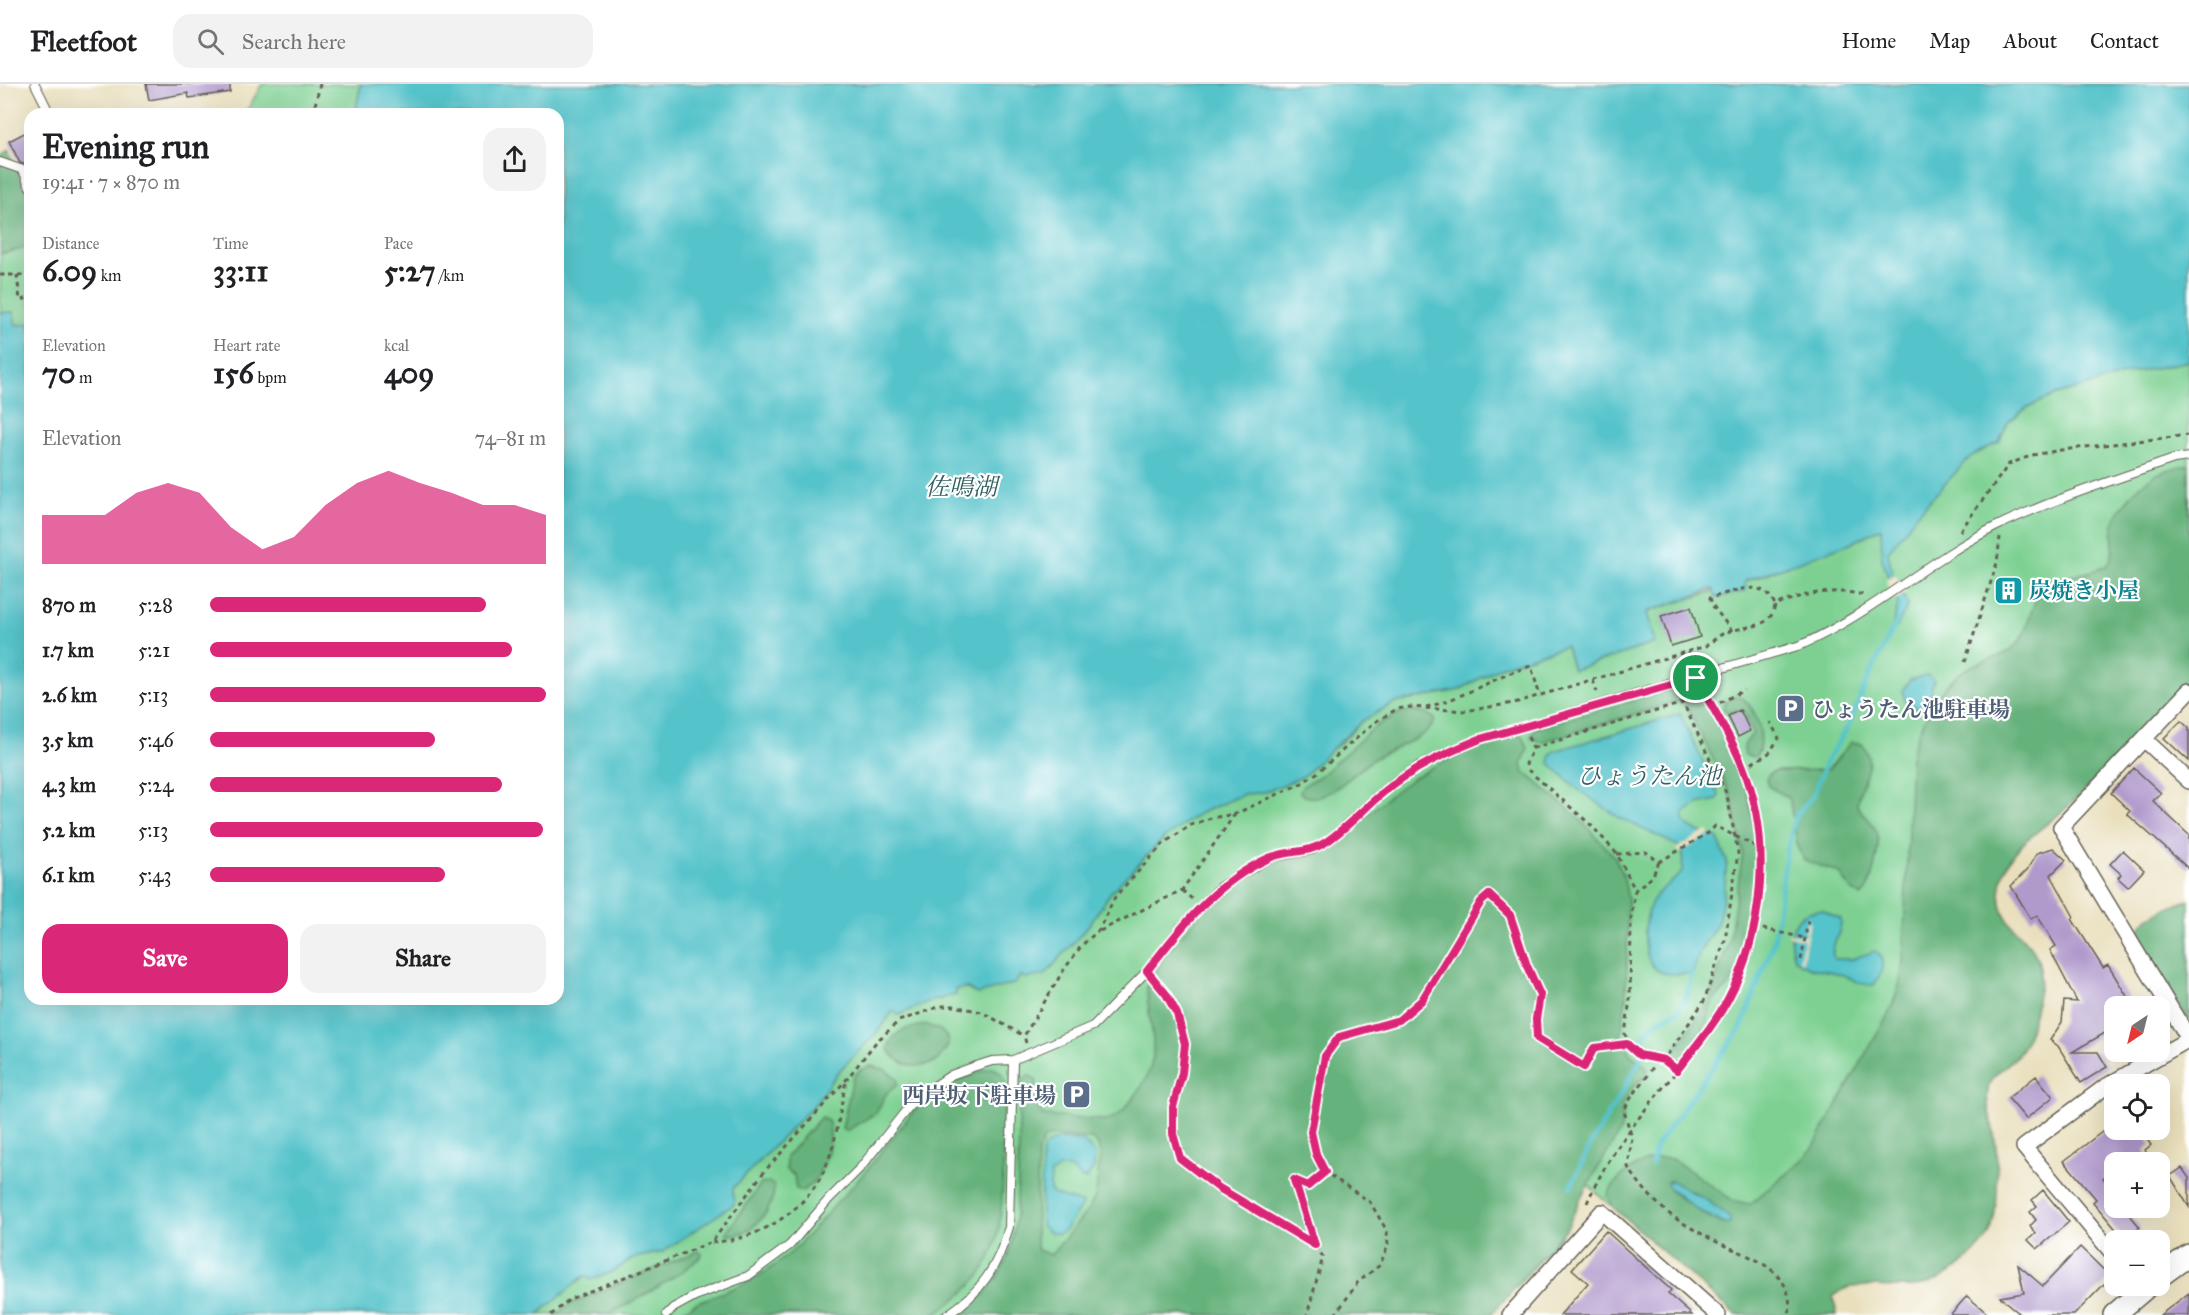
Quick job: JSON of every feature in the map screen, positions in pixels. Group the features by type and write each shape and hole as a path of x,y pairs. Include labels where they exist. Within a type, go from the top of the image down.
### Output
{"street":[{"path":"2104,1243 2024,1147 2105,1087 2189,1039 2061,827 2189,691"},
{"path":"2144,739 2189,781"},
{"path":"1510,1315 1602,1212 1711,1313"},
{"path":"2170,1269 2189,1255"},
{"path":"2114,1315 2134,1296"}],"lane":[{"path":"34,84 47,108"},
{"path":"0,162 23,170 24,172"},
{"path":"666,1315 673,1308 695,1296 748,1276 790,1245 829,1199 861,1167 911,1104 930,1089 951,1075 992,1061 1013,1060 1093,1026 1147,971 1180,929 1221,886 1241,872 1272,857 1311,850 1327,842 1386,790 1420,765 1480,739 1696,678 1801,645 1841,626 1995,527 2082,492 2174,459 2189,457"},
{"path":"947,1315 972,1297 989,1277 1002,1253 1009,1227 1013,1060"}],"path":[{"path":"314,108 320,84"},
{"path":"0,275 24,276"},
{"path":"17,276 20,300 24,299"},
{"path":"1954,540 1982,496 2009,464 2033,455 2061,450 2189,435"},
{"path":"1965,662 2000,553 1999,534 1995,527"},
{"path":"1098,931 1115,897 1164,843 1191,825 1211,818 1235,814 1317,773 1386,715 1397,709 1479,710 1540,696 1706,646 1725,632 1732,631 1766,621 1774,611 1775,605 1768,592 1751,587 1710,598 1713,606 1732,631"},
{"path":"1775,605 1792,598 1829,591 1870,597"},
{"path":"1421,708 1462,697 1501,674 1531,666 1540,696"},
{"path":"1588,1227 1580,1220 1590,1196 1630,1130 1715,1020 1728,999 1738,978 1755,928 1758,901 1756,814 1744,768 1696,678"},
{"path":"1712,707 1744,690"},
{"path":"1533,748 1683,703 1727,795 1738,853 1725,940 1704,1001 1664,1060"},
{"path":"1744,768 1768,753 1779,738 1770,722"},
{"path":"1523,726 1533,748 1526,764 1528,770 1581,814 1617,854 1635,890 1631,920 1630,999 1625,1034 1627,1044 1641,1056 1664,1060 1677,1070"},
{"path":"1024,1036 1063,971 1082,945 1098,931 1182,890 1235,814"},
{"path":"1635,890 1652,877 1659,862 1710,832 1715,826 1758,848"},
{"path":"1617,854 1646,852 1659,862"},
{"path":"1335,1315 1358,1282 1380,1265 1388,1245 1388,1231 1370,1202 1325,1172 1316,1154 1311,1132 1325,1056 1339,1037 1399,1020 1422,1000 1481,902 1489,895 1510,915 1527,966 1540,995 1536,1019 1537,1038 1584,1067 1594,1048 1627,1044"},
{"path":"1801,960 1808,921"},
{"path":"1755,928 1805,938"},
{"path":"1147,971 1166,994 1177,1014 1185,1044 1182,1073 1173,1107 1173,1134 1180,1158 1219,1188 1315,1245"},
{"path":"712,1242 763,1173 887,1030 899,1022 941,1006 967,1007 982,1012 1024,1036 1029,1054"},
{"path":"1656,1059 1649,1077 1635,1091 1624,1111 1632,1138 1628,1167 1642,1189 1677,1220 1765,1263 1783,1282 1789,1315"},
{"path":"550,1315 570,1299 712,1242 727,1241 767,1226 803,1201 825,1168 846,1080"},
{"path":"1307,1315 1323,1257 1315,1245 1294,1180 1308,1186 1325,1172"}],"green space":[{"path":"262,84 361,84 356,108 248,108"},
{"path":"9,150 24,186 24,248 0,254 0,158"},
{"path":"24,248 24,324 16,325 13,312 0,313 0,254"},
{"path":"2189,361 2189,680 2073,802 2016,851 2004,872 2000,891 2001,906 2006,918 2037,957 2040,969 2039,987 2024,1045 2017,1056 1994,1076 1989,1085 1988,1109 1994,1134 1997,1173 1994,1219 1985,1241 1972,1255 1946,1275 1919,1286 1860,1286 1840,1291 1833,1297 1837,1315 1735,1315 1588,1185 1561,1236 1491,1315 537,1315 585,1276 614,1271 633,1258 663,1252 733,1188 814,1105 838,1072 880,1029 893,1011 899,1015 927,1002 942,999 956,989 965,988 977,994 1019,976 1088,926 1111,892 1164,838 1200,813 1242,795 1268,791 1284,783 1341,743 1362,721 1394,703 1459,690 1501,666 1566,646 1573,670 1655,643 1647,612 1759,577 1917,514 1970,456 1999,442 2008,422 2028,407 2053,396 2126,374"},
{"path":"2189,465 2189,680 2073,802 2016,851 2004,872 2000,891 2001,906 2006,918 2037,957 2040,977 2034,1012 2024,1045 2017,1056 1994,1076 1989,1085 1988,1109 1994,1134 1997,1189 1994,1219 1985,1241 1964,1262 1928,1284 1909,1287 1860,1286 1840,1291 1833,1297 1837,1315 1735,1315 1613,1207 1608,1195 1612,1187 1636,1166 1665,1158 1674,1160 1734,1201 1750,1204 1798,1164 1813,1148 1891,1009 1899,986 1903,962 1911,757 1919,732 1932,706 1949,683 1959,674 2015,646 2024,633 2035,602 2044,589 2058,580 2108,565 2113,551 2116,517 2139,487 2161,472","holes":["1669,1181 1694,1192 1730,1218 1724,1224 1704,1214 1670,1191"]},
{"path":"1689,685 1699,690 1706,701 1735,759 1748,795 1755,841 1756,888 1748,936 1733,979 1713,1002 1704,1029 1697,1040 1676,1064 1670,1059 1671,1055 1708,1003 1729,941 1743,853 1730,794 1684,700 1541,742 1531,737 1536,728"},
{"path":"1738,696 1750,706 1758,724 1761,743 1754,757 1745,755 1744,751 1753,732 1743,711 1737,710 1729,714 1723,708 1724,703"},
{"path":"1410,711 1426,713 1435,719 1433,725 1420,736 1375,758 1329,792 1319,797 1309,797 1300,793 1303,786 1320,776 1377,725 1399,713"},
{"path":"1516,735 1523,736 1528,748 1522,764 1524,772 1578,817 1614,856 1623,874 1628,900 1626,999 1621,1034 1630,1054 1648,1068 1646,1075 1632,1088 1623,1104 1621,1130 1583,1193 1567,1228 1491,1315 960,1315 992,1285 1009,1252 1016,1216 1020,1085 1023,1079 1029,1076 1036,1079 1039,1110 1044,1116 1106,1120 1119,1114 1144,1082 1153,1055 1147,985 1169,950 1201,914 1238,882 1256,871 1281,861 1316,854 1330,847 1389,796 1418,775 1465,752","holes":["1052,1136 1092,1139 1098,1145 1100,1154 1096,1195 1086,1213 1051,1255 1038,1250 1036,1242 1038,1151 1045,1138"]},
{"path":"1851,742 1862,744 1867,751 1868,766 1857,806 1873,825 1878,839 1872,877 1861,896 1851,890 1840,873 1804,860 1798,848 1790,803 1787,797 1768,786 1766,779 1770,773 1777,771 1828,770"},
{"path":"2189,899 2189,1021 2139,941 2139,932 2147,919"},
{"path":"927,1025 942,1031 948,1039 948,1046 937,1061 930,1064 910,1065 898,1060 888,1049 893,1038 898,1034 908,1028"},
{"path":"870,1066 884,1069 897,1078 898,1084 886,1094 876,1113 848,1130 842,1129 853,1077 860,1070"},
{"path":"990,1068 999,1071 1005,1080 1000,1219 997,1238 983,1271 954,1300 932,1315 675,1315 698,1302 751,1281 777,1264 794,1250 866,1171 916,1108 954,1081"},
{"path":"821,1117 828,1120 830,1129 826,1159 816,1178 802,1191 796,1189 794,1175 786,1170 786,1157"},
{"path":"769,1182 774,1186 771,1204 760,1220 745,1231 727,1235 728,1230 761,1184"},
{"path":"698,1251 702,1254 687,1268 643,1296 608,1314 556,1315 572,1303"}],"water":[{"name":"佐鳴湖","path":"361,84 2189,84 2189,361 2126,374 2053,396 2028,407 2008,422 1999,442 1970,457 1917,514 1888,552 1892,574 1908,605 1897,627 1893,623 1898,605 1882,559 1881,528 1853,542 1745,581 1746,591 1716,598 1713,589 1647,612 1655,643 1573,670 1566,646 1501,666 1459,690 1394,703 1362,721 1302,777 1268,791 1242,795 1200,813 1164,838 1111,892 1088,926 1045,975 1027,978 1020,976 1016,983 977,994 968,988 956,989 956,995 927,1002 899,1015 893,1011 880,1029 838,1072 814,1105 733,1188 734,1204 662,1252 633,1258 614,1271 591,1280 584,1276 537,1315 0,1315 0,313 13,312 16,325 24,324 24,1005 564,1005 564,108 356,108"},
{"path":"1927,675 1934,680 1931,690 1933,699 1926,708 1916,708 1905,701 1903,690 1910,680"},
{"name":"ひょうたん池","path":"1680,714 1719,795 1717,800 1697,804 1684,813 1684,819 1690,827 1717,837 1727,861 1718,922 1701,950 1692,974 1667,974 1655,969 1650,961 1646,951 1645,926 1651,905 1658,893 1682,872 1683,854 1678,846 1620,818 1580,791 1549,763 1551,754 1555,751"},
{"path":"1822,910 1841,919 1833,949 1834,959 1852,959 1875,951 1882,957 1882,971 1874,985 1860,983 1838,973 1810,967 1794,958 1791,940 1794,925 1805,914"},
{"path":"1061,1139 1083,1141 1095,1154 1094,1168 1086,1179 1082,1179 1071,1168 1059,1168 1051,1174 1050,1190 1053,1194 1083,1204 1065,1230 1059,1234 1048,1232 1041,1226 1042,1154 1046,1145"},
{"path":"1672,1181 1708,1201 1730,1218 1730,1223 1724,1224 1696,1209 1668,1187 1667,1182"}],"pier":[{"path":"1895,574 1906,593 1894,601 1886,580"},
{"path":"1707,831 1711,834 1679,853 1676,849"},
{"path":"1807,920 1810,921 1802,962 1799,961 1804,939 1789,936 1789,933 1804,936"}],"building":[{"path":"146,84 230,84 230,92 189,98 188,93 149,100"},
{"path":"24,133 24,164 20,163 9,141"},
{"path":"1691,607 1700,637 1671,646 1661,616"},
{"path":"1740,710 1750,731 1738,737 1728,716"},
{"path":"2181,721 2189,728 2189,761 2164,738"},
{"path":"2134,768 2161,793 2153,801 2189,835 2189,869 2127,814 2130,811 2111,793"},
{"path":"2053,848 2066,860 2051,875 2074,917 2072,919 2103,968 2108,965 2127,996 2104,996 2104,1034 2072,1052 2098,1052 2107,1067 2081,1083 2058,1046 2050,1040 2062,1022 2064,1001 2077,1002 2050,950 2056,946 2037,915 2031,919 2011,886 2027,870 2037,853"},
{"path":"2123,850 2144,870 2128,887 2118,878 2121,874 2110,864"},
{"path":"2036,1076 2053,1097 2026,1119 2008,1098"},
{"path":"2104,1130 2104,1140 2148,1140 2151,1145 2145,1150 2146,1152 2104,1152 2104,1215 2093,1202 2096,1199 2064,1161"},
{"path":"2182,1168 2189,1178 2189,1207 2170,1176"},
{"path":"2043,1190 2069,1222 2037,1249 2028,1240 2036,1233 2030,1226 2036,1220 2030,1212 2037,1206 2032,1200"},
{"path":"2106,1218 2132,1218 2140,1227 2138,1230 2117,1230"},
{"path":"1606,1231 1671,1290 1668,1294 1692,1315 1560,1315 1588,1283 1572,1269"},
{"path":"2080,1247 2104,1270 2104,1284 2074,1315 2021,1315 2000,1297 2024,1293 2018,1265 2043,1286"},
{"path":"2189,1293 2189,1315 2160,1315"},
{"path":"1967,1296 1989,1315 1950,1315"}],"waterway":[{"path":"1652,1165 1656,1146 1741,1028 1774,941 1786,856 1795,817 1814,794 1826,762 1849,725 1870,674 1897,621"},
{"path":"1571,1186 1590,1146 1641,1059 1644,1034 1653,1025 1677,1011 1687,996 1692,974"}],"place":[{"name":"炭焼き小屋","path":"2008,590"},
{"name":"ひょうたん池駐車場","path":"1791,709"},
{"name":"西岸坂下駐車場","path":"1077,1095"}],"route":[{"path":"1696,678 1734,746 1751,792 1756,814 1758,901 1747,952 1728,999 1677,1070 1664,1060 1639,1055 1627,1044 1594,1048 1584,1067 1537,1038 1536,1019 1540,995 1527,966 1510,915 1489,895 1481,902 1422,1000 1399,1020 1339,1037 1325,1056 1311,1132 1316,1154 1325,1172 1308,1186 1294,1180 1315,1245 1219,1188 1180,1158 1173,1134 1173,1107 1182,1073 1185,1044 1177,1014 1166,994 1147,971 1180,929 1221,886 1241,872 1272,857 1311,850 1327,842 1386,790 1420,765 1448,752 1480,739 1523,726 1696,678"}]}
